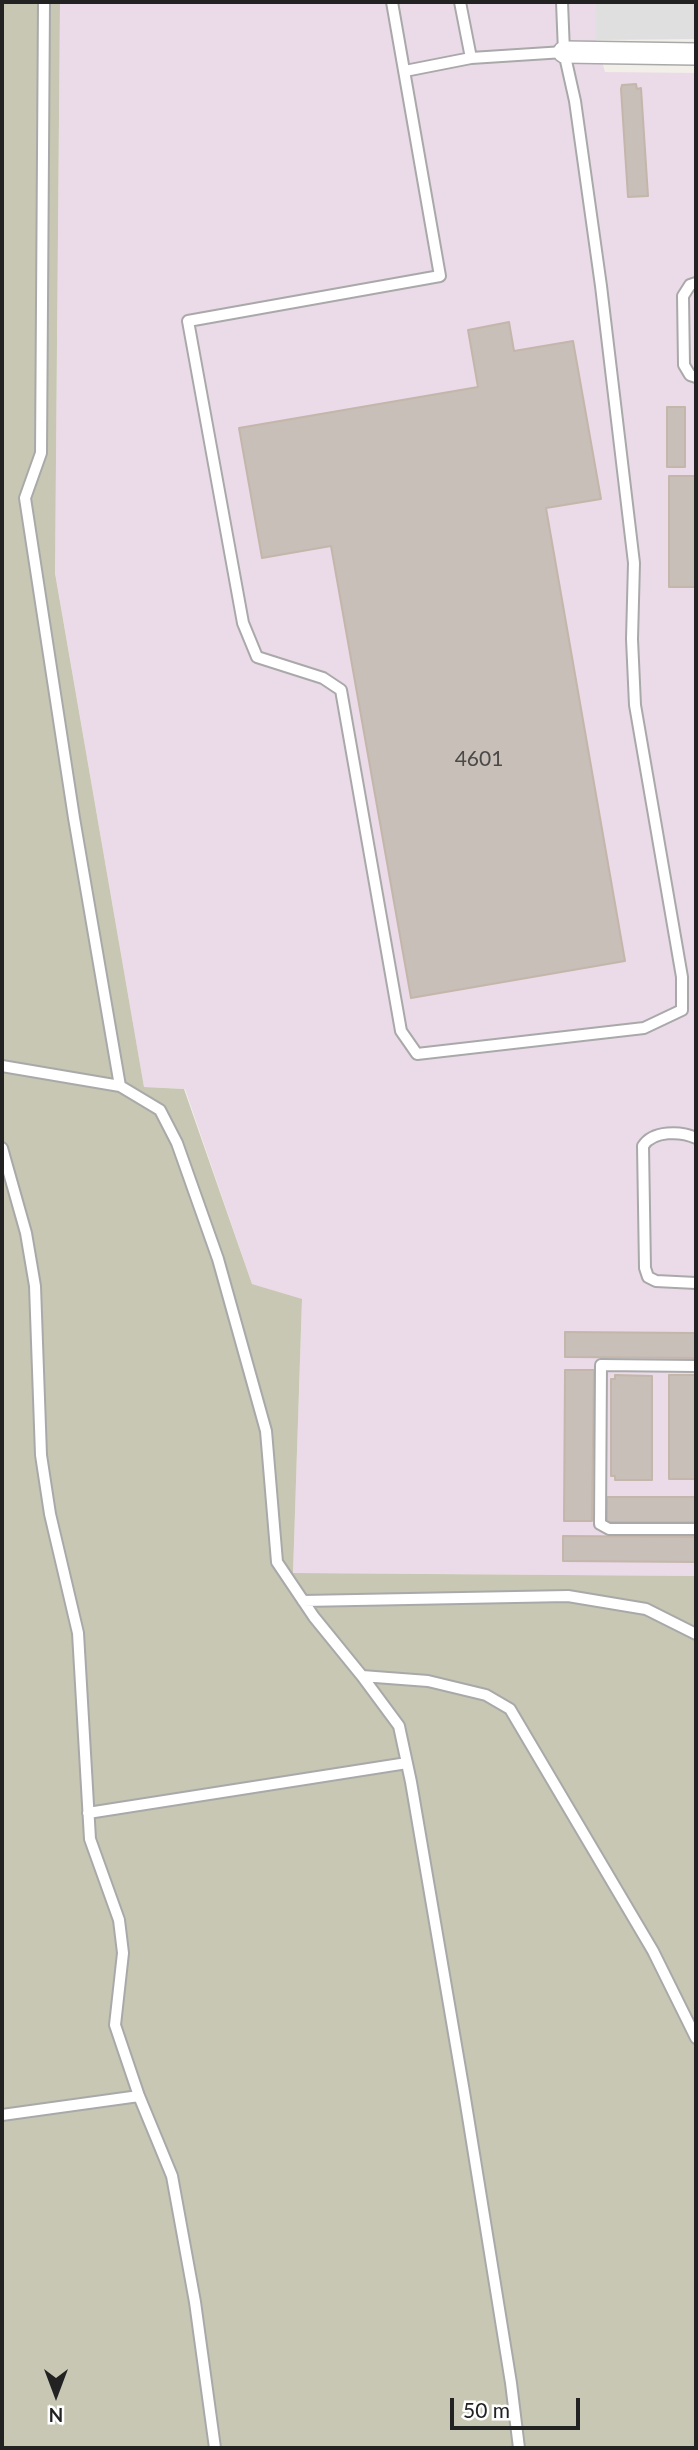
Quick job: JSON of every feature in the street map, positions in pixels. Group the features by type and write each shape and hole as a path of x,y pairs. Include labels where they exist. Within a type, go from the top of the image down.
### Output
{"street":[{"path":"564,52 696,54"}],"lane":[{"path":"44,2 41,453 25,498 74,818 121,1086"},
{"path":"393,2 440,276 188,321 243,623 257,657 323,678 341,690 401,1031 417,1054 644,1028 682,1010 682,977 635,705 632,639 634,563 601,286 575,101 564,52 562,2"},
{"path":"460,2 471,58"},
{"path":"405,71 471,58 564,52"},
{"path":"696,283 690,285 683,296 684,365 690,374 696,377"},
{"path":"2,1066 121,1086 160,1110 177,1143 218,1259 266,1430 277,1562 303,1601 399,1726 464,2092 519,2448"},
{"path":"696,1138 688,1135 656,1135 647,1139 643,1146 645,1268 648,1277 656,1281 696,1283"},
{"path":"2,1148 26,1233 35,1286 41,1455 50,1514 78,1633 90,1839 118,1920 123,1953 115,2025 139,2096 173,2176 195,2302 215,2448"},
{"path":"696,1366 601,1366 600,1524 609,1529 696,1529"},
{"path":"303,1601 568,1596 646,1609 696,1634"},
{"path":"362,1676 428,1681 486,1695 510,1709 653,1951 696,2038"},
{"path":"88,1812 407,1763"},
{"path":"2,2115 139,2096"}],"shaded area":[{"path":"2,2 60,2 55,573 144,1087 184,1089 252,1284 302,1299 293,1573 696,1576 696,2448 2,2448"},
{"path":"60,2 596,2 596,40 605,72 696,73 696,1576 293,1573 302,1300 252,1284 185,1089 144,1087 55,572"},
{"path":"596,2 696,2 696,39 596,40"}],"building":[{"path":"636,84 637,89 641,88 648,196 628,197 621,89 622,85"},
{"path":"509,322 514,351 573,341 601,499 546,508 625,961 411,998 331,546 262,558 239,428 478,387 468,330"},
{"path":"667,407 685,407 685,467 667,467"},
{"path":"669,476 696,476 696,587 669,587"},
{"path":"565,1332 696,1333 696,1358 565,1357"},
{"path":"565,1370 594,1370 592,1521 564,1521"},
{"path":"615,1375 652,1376 652,1480 615,1480 615,1476 611,1476 611,1379 615,1379"},
{"path":"669,1375 696,1375 696,1479 669,1479"},
{"path":"607,1497 696,1497 696,1522 607,1522"},
{"path":"563,1536 696,1537 696,1562 563,1561"}]}
